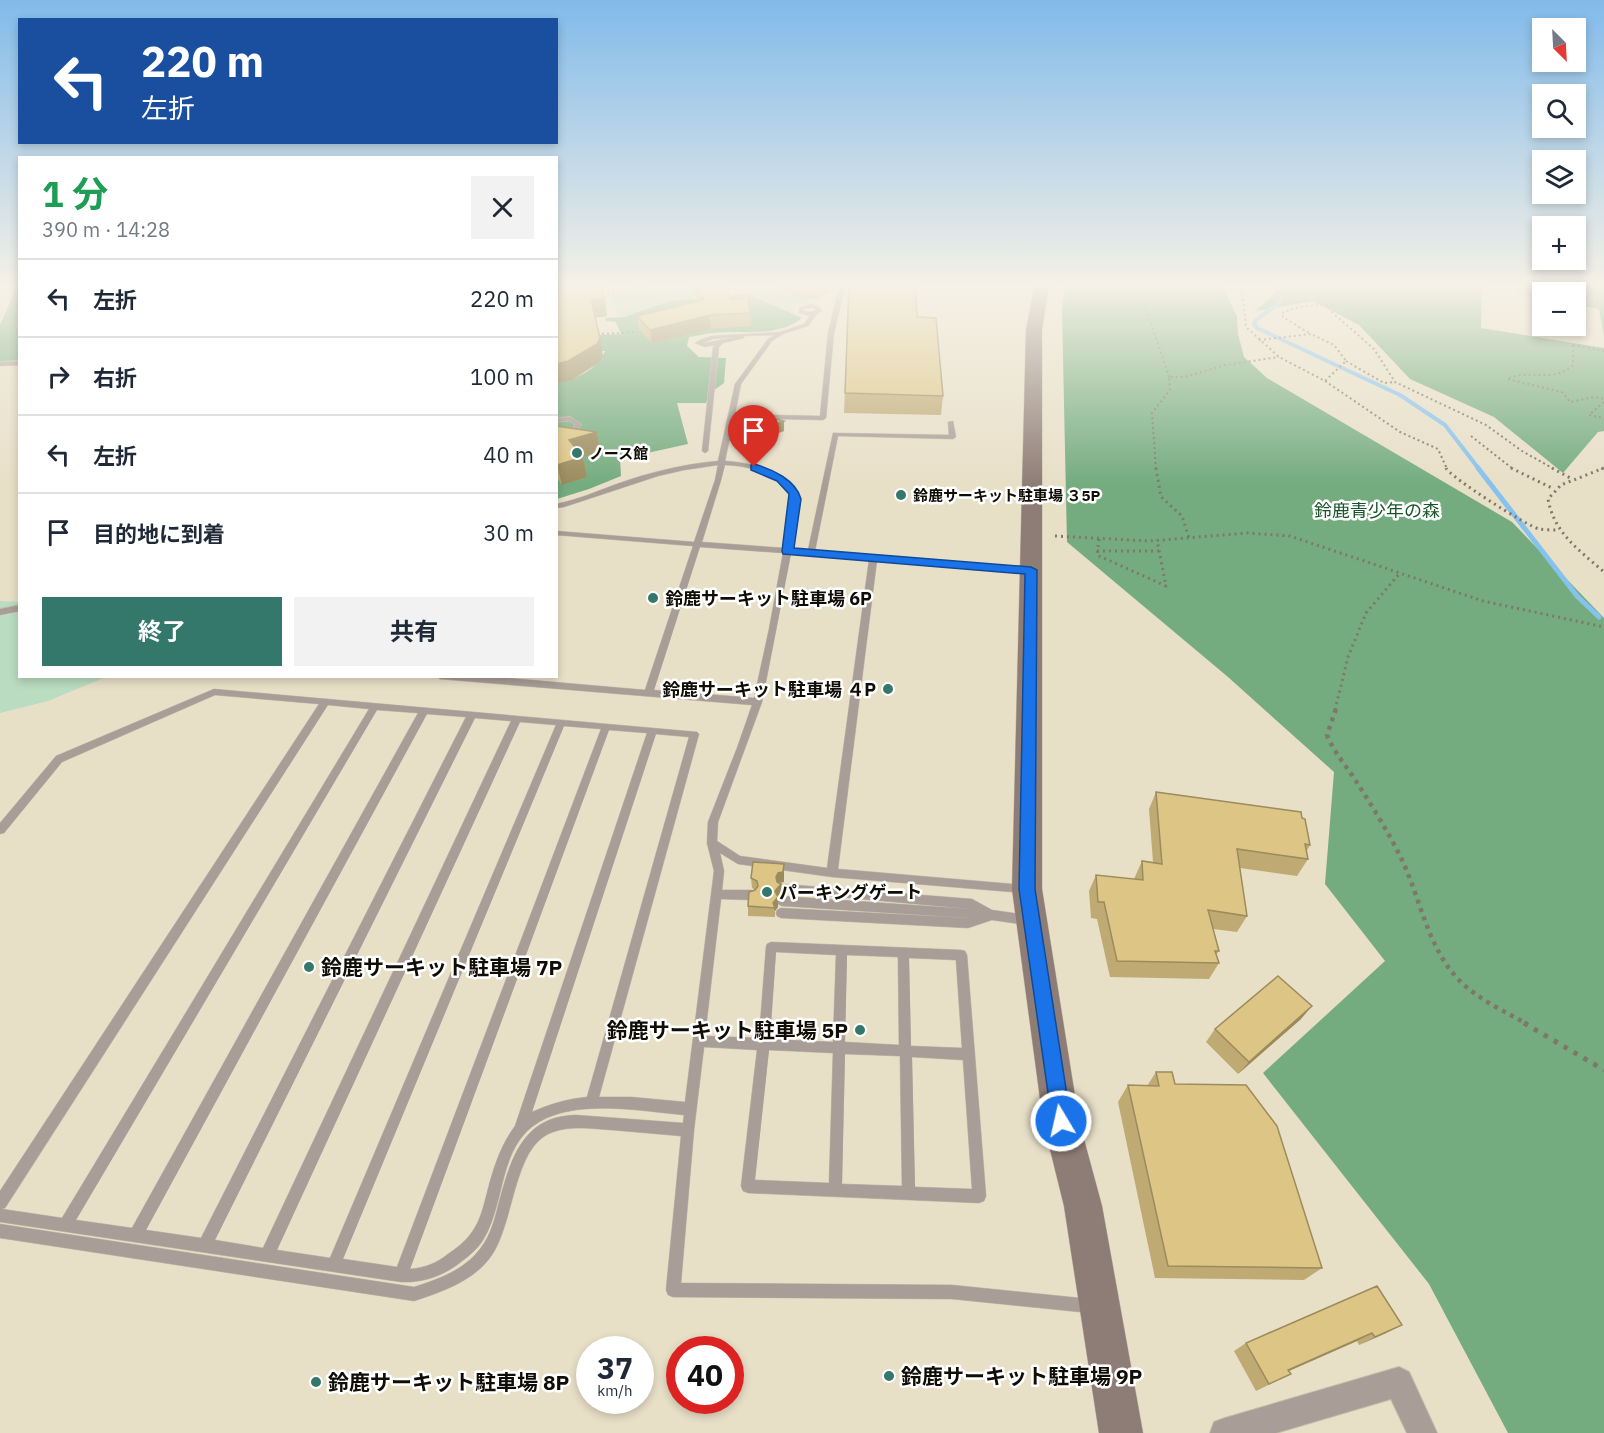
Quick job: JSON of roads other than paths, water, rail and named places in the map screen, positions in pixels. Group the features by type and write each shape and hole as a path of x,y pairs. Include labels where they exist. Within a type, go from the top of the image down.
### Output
{"street":[{"path":"1034,351 1027,889 1061,1121 1083,1206 1121,1433"},
{"path":"1225,1433 1399,1382 1422,1433"}],"lane":[{"path":"705,450 716,351"},
{"path":"649,692 723,463 738,384 762,351"},
{"path":"732,416 823,418 829,351"},
{"path":"0,364 18,363"},
{"path":"558,420 572,419 579,425 572,433 558,435"},
{"path":"811,554 835,434 953,437 951,422"},
{"path":"558,506 580,501 641,478 723,463 754,467 771,474 780,479 794,493 795,499 758,702 713,822 712,843 718,871 690,1109 673,1290 952,1292 1100,1307"},
{"path":"558,533 1031,570"},
{"path":"832,873 873,558"},
{"path":"0,610 17,609"},
{"path":"466,678 758,702"},
{"path":"0,830 58,759 213,692 694,734 591,1103"},
{"path":"0,1203 325,702"},
{"path":"66,1224 375,706"},
{"path":"136,1235 424,711"},
{"path":"205,1245 472,715"},
{"path":"267,1255 517,719"},
{"path":"334,1265 561,723"},
{"path":"401,1275 606,726"},
{"path":"520,1130 652,730"},
{"path":"712,843 738,860 832,873 1027,889"},
{"path":"718,871 738,860"},
{"path":"783,888 972,904 993,915 1030,920"},
{"path":"716,894 751,895"},
{"path":"781,907 968,923 993,915"},
{"path":"771,947 903,952 960,955 979,1196 748,1186 764,1044 771,947"},
{"path":"836,1190 842,950"},
{"path":"903,952 909,1193"},
{"path":"698,1041 968,1054"},
{"path":"0,1215 401,1275 423,1276 441,1268 465,1251 480,1232 508,1146 520,1130 533,1119 571,1105 591,1103 690,1109"},
{"path":"0,1231 414,1294 447,1284 471,1267 492,1243 518,1160 526,1143 544,1129 564,1122 688,1130"}],"waterway":[{"path":"1306,351 1400,395 1445,425 1479,469"},
{"path":"1478,468 1577,596 1599,617"}],"place":[{"name":"ノース館","path":"577,453"},
{"name":"鈴鹿サーキット駐車場 ３5P","path":"901,495"},
{"name":"鈴鹿サーキット駐車場 6P","path":"653,598"},
{"name":"鈴鹿サーキット駐車場 ４P","path":"888,689"},
{"name":"パーキングゲート","path":"767,892"},
{"name":"鈴鹿サーキット駐車場 7P","path":"309,967"},
{"name":"鈴鹿サーキット駐車場 5P","path":"860,1030"},
{"name":"鈴鹿サーキット駐車場 9P","path":"889,1376"},
{"name":"鈴鹿サーキット駐車場 8P","path":"316,1382"}],"park label":[{"name":"鈴鹿青少年の森","path":"1377,510"}]}
